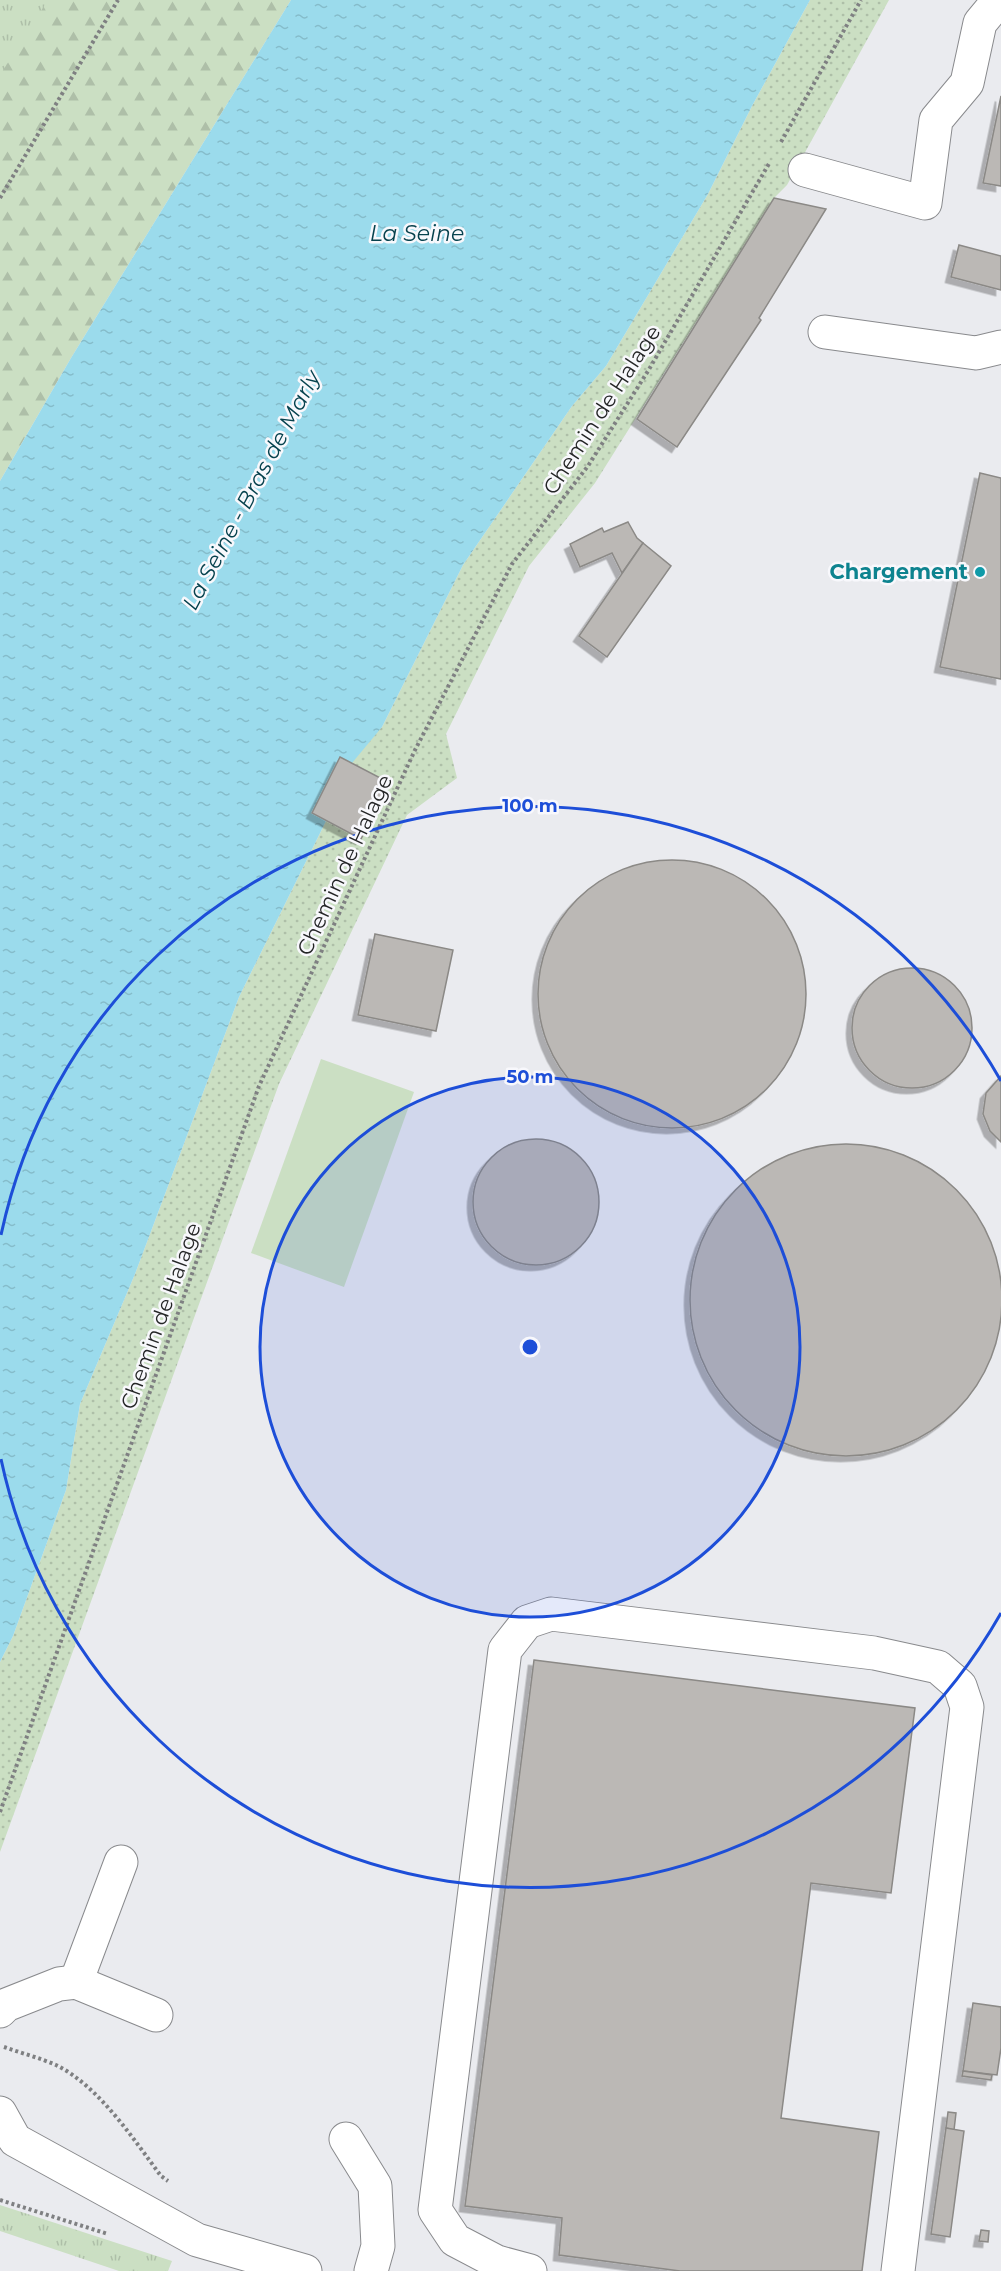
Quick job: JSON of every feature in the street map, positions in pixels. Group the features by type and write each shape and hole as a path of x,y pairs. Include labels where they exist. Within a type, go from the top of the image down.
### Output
{"street":[{"path":"805,170 925,203 936,120 968,83 980,23 999,0"},
{"path":"825,332 975,353 1001,347"},
{"path":"530,2271 497,2262 455,2240 435,2210 505,1650 527,1622 550,1614 874,1653 938,1667 960,1686 967,1707 898,2271"},
{"path":"76,1982 121,1862"},
{"path":"0,2012 6,2005 59,1984 76,1982 156,2015"},
{"path":"0,2113 15,2140 197,2240 305,2271"},
{"path":"346,2139 375,2186 378,2246 371,2271"}],"path":[{"path":"0,198 118,0"},
{"path":"777,148 861,0"},
{"name":"Chemin de Halage","path":"0,1812 260,1086 415,750 512,564 588,466 648,372 772,159"},
{"path":"0,2046 57,2066 89,2090 123,2126 161,2176 171,2183"}],"green space":[{"path":"0,0 118,0 0,198"},
{"path":"48,0 291,0 71,358 0,481 0,75"},
{"path":"810,0 889,0 787,185 774,198 595,483 529,566 446,734 457,778 407,815 279,1084 0,1852 0,1662 13,1636 66,1490 80,1404 135,1274 239,997 326,821 312,813 340,757 382,727 463,565 572,406 606,366 708,194 752,106"},
{"path":"321,1059 414,1092 344,1287 251,1253"},
{"path":"0,2205 172,2261 168,2271 119,2271 0,2231"}],"water":[{"name":"La Seine","path":"291,0 810,0 752,106 708,194 606,366 572,406 463,565 382,727 352,763 340,758 312,813 326,821 239,997 135,1274 80,1404 66,1490 13,1636 0,1662 0,481 71,358"}],"building":[{"path":"1001,96 1001,186 983,183"},
{"path":"774,198 826,209 759,318 761,320 677,447 637,419"},
{"path":"959,245 1001,256 1001,290 951,277"},
{"name":"Chargement","path":"980,473 1001,478 1001,679 940,667"},
{"path":"628,522 637,538 643,543 622,573 612,553 580,567 570,544 602,528 604,532"},
{"path":"643,543 671,566 607,657 579,636"},
{"path":"340,757 390,783 361,839 312,813"},
{"path":"659,860 685,860 723,870 747,882 767,899 784,919 801,955 806,994 801,1033 784,1069 767,1089 747,1106 711,1123 685,1128 659,1128 633,1123 597,1106 568,1079 560,1069 543,1033 538,1007 538,981 543,955 560,919 587,890 597,882 633,865"},
{"path":"375,934 453,950 436,1031 358,1015"},
{"path":"912,968 935,972 955,985 968,1005 972,1028 968,1051 955,1071 935,1084 912,1088 889,1084 869,1071 856,1051 852,1028 856,1005 869,985 889,972"},
{"path":"1001,1076 1001,1142 990,1131 983,1114 986,1093"},
{"path":"536,1139 560,1144 581,1157 594,1178 599,1202 594,1226 581,1247 560,1260 536,1265 512,1260 491,1247 478,1226 473,1202 478,1178 491,1157 512,1144"},
{"path":"846,1144 876,1147 906,1156 932,1171 956,1190 975,1214 990,1240 999,1270 1002,1300 999,1330 990,1360 975,1386 956,1410 932,1429 906,1444 876,1453 846,1456 816,1453 786,1444 760,1429 736,1410 717,1386 702,1360 693,1330 690,1300 693,1270 702,1240 717,1214 736,1190 760,1171 786,1156 816,1147"},
{"path":"534,1660 915,1708 891,1893 811,1883 781,2118 879,2132 862,2271 680,2271 559,2255 562,2218 465,2206"},
{"path":"973,2003 1001,2007 1001,2048 997,2075 963,2071"},
{"path":"963,2071 992,2075 991,2080 962,2076"},
{"path":"948,2112 956,2113 954,2130 946,2128"},
{"path":"946,2128 964,2131 950,2237 931,2234"},
{"path":"981,2230 989,2231 988,2242 979,2241"}],"place":[{"name":"Chargement","path":"980,572"}],"water label":[{"name":"La Seine - Bras de Marly","path":"251,490"}]}
